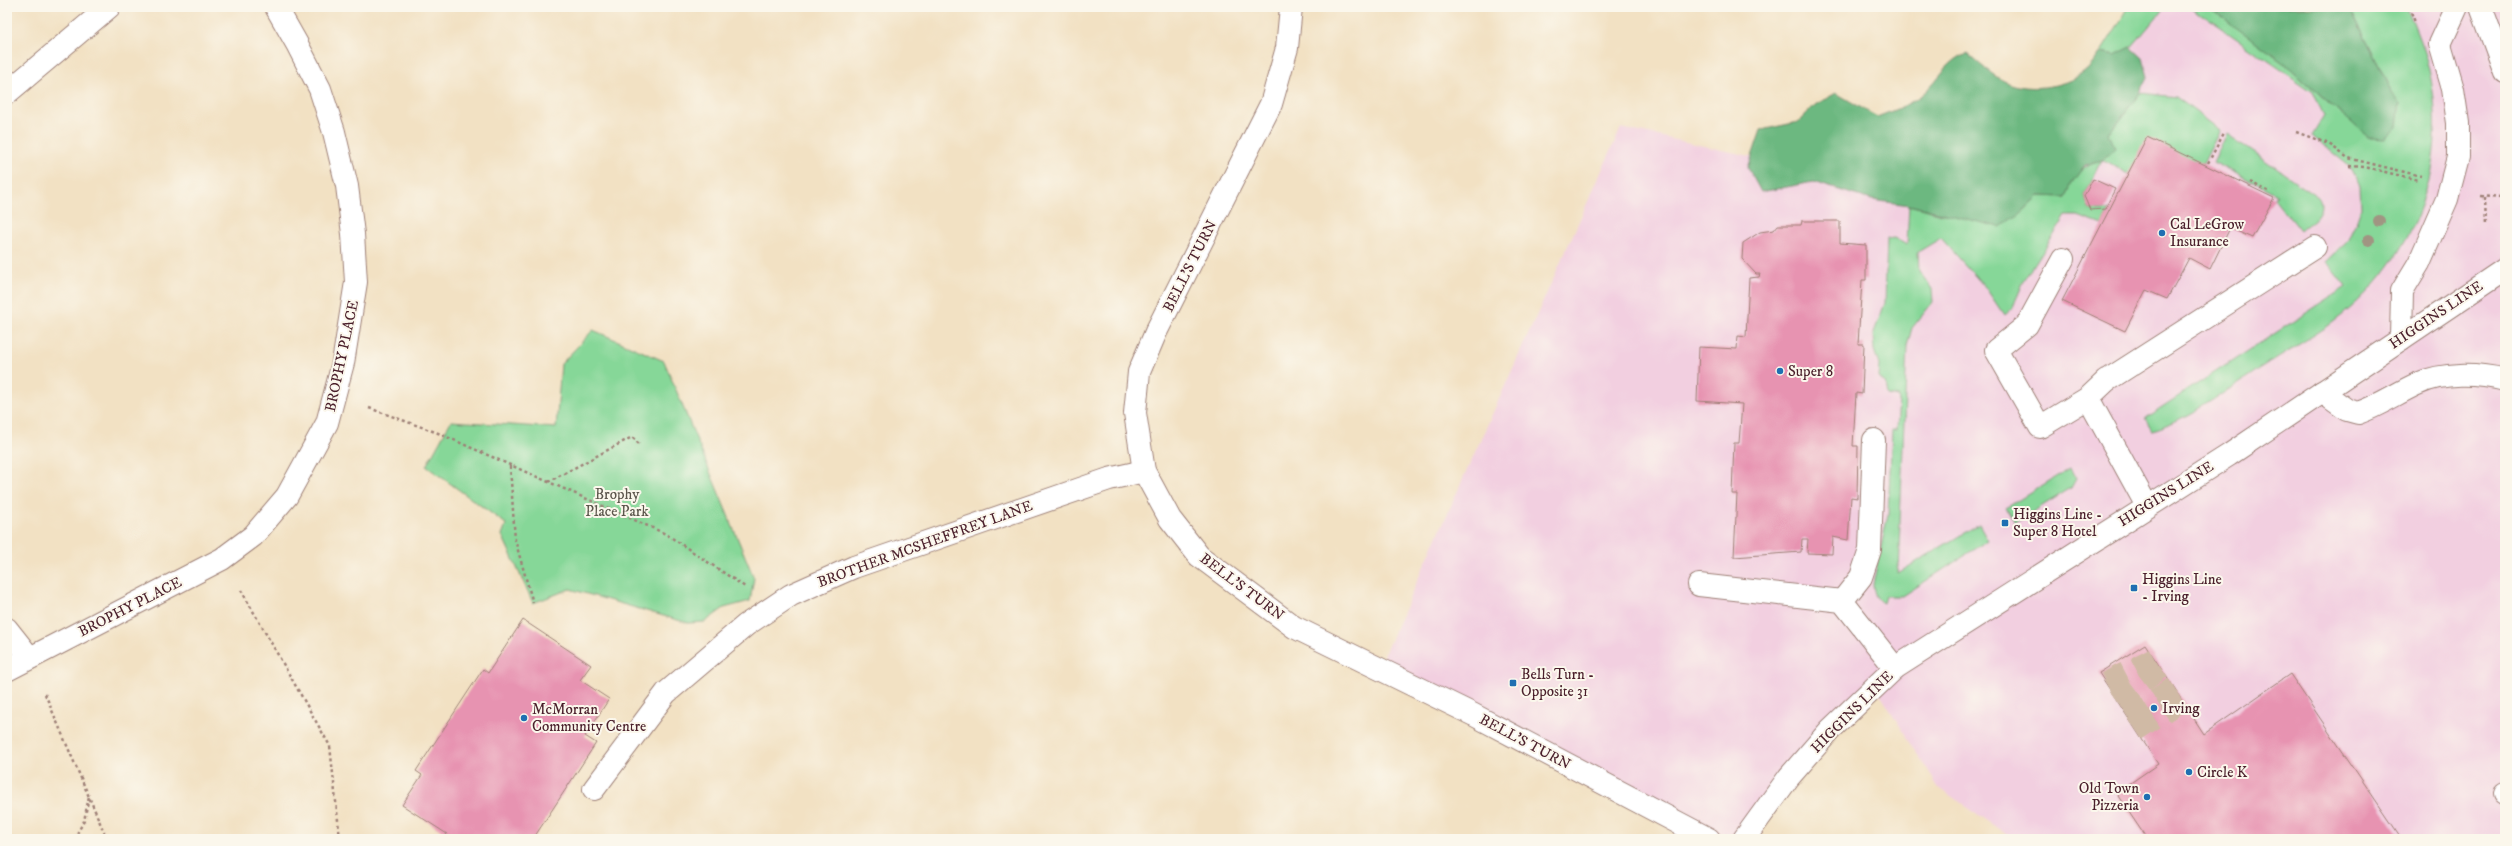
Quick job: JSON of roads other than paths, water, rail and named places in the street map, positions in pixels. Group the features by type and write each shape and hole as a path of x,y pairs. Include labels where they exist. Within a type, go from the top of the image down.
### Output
{"street":[{"path":"7,93 108,7"},
{"name":"BROPHY PLACE","path":"7,670 109,619 222,559 253,536 287,496 327,423 351,322 356,282 347,186 334,132 320,89 276,7"},
{"name":"BELL'S TURN","path":"1291,7 1287,48 1271,104 1156,332 1139,372 1135,413 1144,471 1170,519 1199,556 1294,627 1474,715 1709,839"},
{"path":"2401,339 2402,291 2419,263 2447,199 2458,157 2458,123 2453,89 2440,44 2458,7"},
{"path":"2481,7 2504,67"},
{"path":"2063,259 2027,325 1996,350 2040,427 2088,398 2106,382 2315,247"},
{"name":"HIGGINS LINE","path":"1744,839 1789,777 1830,730 1896,668 2147,506 2229,455 2505,269"},
{"path":"2322,392 2347,410 2358,413 2432,378 2457,376 2492,377 2505,380"},
{"path":"2088,398 2147,506"},
{"path":"1842,601 1861,577 1870,550 1874,440"},
{"name":"BROTHER MCSHEFFREY LANE","path":"594,789 666,693 746,625 791,595 862,564 1102,482 1144,471"},
{"path":"1700,585 1842,601 1896,668"},
{"path":"7,629 30,658"}],"tunnel":[{"path":"2106,683 2154,658"},
{"path":"2117,701 2161,668"},
{"path":"2127,716 2174,688"},
{"path":"2136,730 2182,700"}],"place":[{"name":"Cal LeGrow Insurance","path":"2162,233"},
{"name":"Super 8","path":"1780,371"},
{"name":"Higgins Line - Super 8 Hotel","path":"2005,523"},
{"name":"Higgins Line - Irving","path":"2134,588"},
{"name":"Bells Turn - Opposite 31","path":"1513,683"},
{"name":"Irving","path":"2154,708"},
{"name":"McMorran Community Centre","path":"524,718"},
{"name":"Circle K","path":"2189,772"},
{"name":"Old Town Pizzeria","path":"2147,797"}],"park label":[{"name":"Brophy Place Park","path":"617,502"}]}
